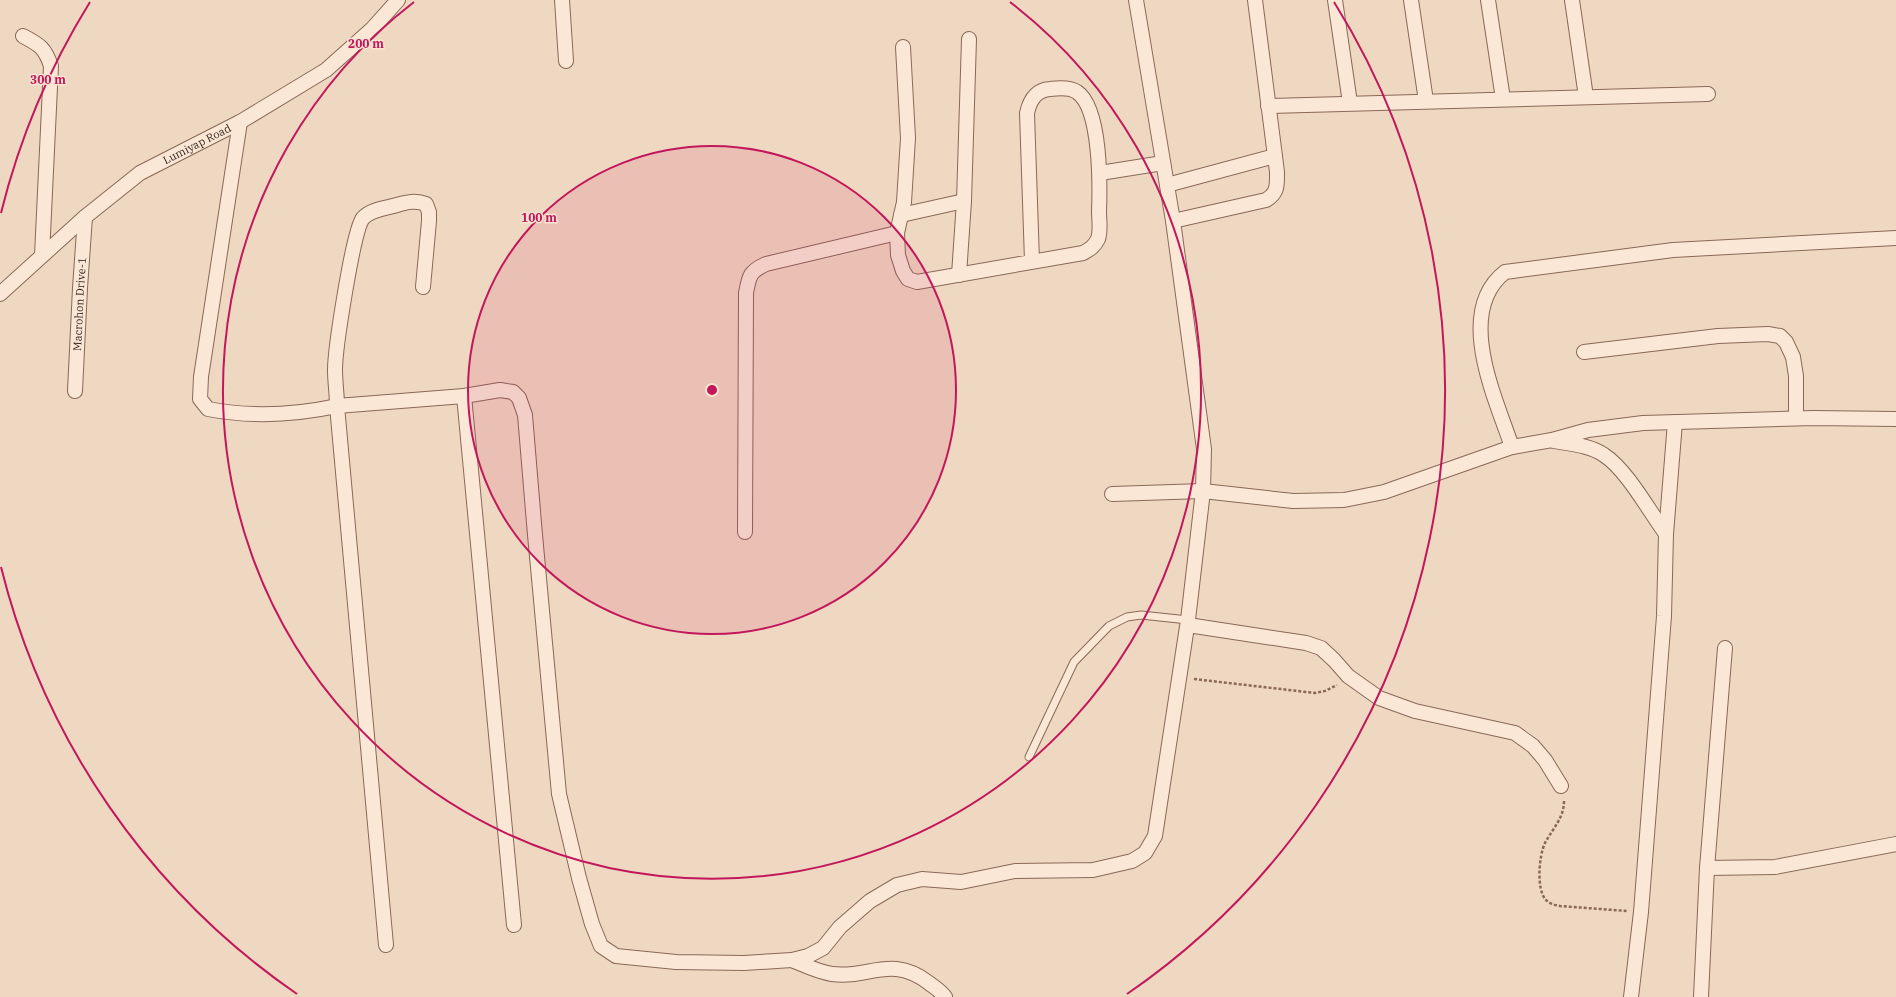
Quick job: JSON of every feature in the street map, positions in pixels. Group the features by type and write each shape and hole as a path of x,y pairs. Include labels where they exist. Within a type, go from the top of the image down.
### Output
{"street":[{"name":"Lumiyap Road","path":"0,294 85,217 140,173 240,122 326,70 372,29 398,0"},
{"path":"562,0 566,61"},
{"path":"240,122 201,377 200,399 208,409 230,413 277,414 312,411 337,406 464,396 500,390 513,392 519,398 525,414 559,794 579,878 592,924 601,946 616,956 676,962 737,963 792,960 808,956 823,948 840,927 870,901 897,885 922,879 961,882 1015,871 1093,870 1132,861 1145,853 1155,836 1188,623 1203,492 1204,449 1173,221 1136,0"},
{"path":"1173,221 1253,203 1273,196 1277,186 1275,156 1255,0"},
{"path":"1335,0 1350,103"},
{"path":"1411,0 1426,101"},
{"path":"1488,0 1503,99"},
{"path":"1572,0 1586,97"},
{"path":"23,36 41,46 48,55 51,66 42,255"},
{"path":"959,275 964,201 969,39"},
{"path":"903,47 908,138 906,178 897,233 898,256 903,271 908,279 917,282 1083,253 1093,248 1098,238 1100,172 1096,139 1086,102 1077,92 1062,88 1048,89 1037,92 1030,102 1027,113 1032,261"},
{"path":"1268,106 1708,94"},
{"path":"1167,185 1275,156"},
{"path":"1100,172 1163,163"},
{"path":"901,214 964,201"},
{"path":"386,945 335,370 337,338 356,235 364,218 371,212 409,202 420,202 426,204 429,212 429,221 423,287"},
{"name":"Macrohon Drive-1","path":"75,391 85,217"},
{"path":"746,532 746,292 748,279 752,272 766,264 897,233"},
{"path":"1512,447 1484,357 1480,332 1481,314 1487,295 1499,277 1505,272 1673,250 1896,238"},
{"path":"1584,352 1718,336 1768,334 1780,336 1786,342 1793,357 1796,376 1796,418"},
{"path":"464,396 514,925"},
{"path":"1112,494 1203,492 1293,501 1344,500 1384,492 1512,447 1552,440 1588,430 1643,423 1796,418 1896,419"},
{"path":"1631,997 1641,912 1664,616 1666,534 1675,422"},
{"path":"1552,440 1583,446 1603,454 1620,468 1666,534"},
{"path":"1188,623 1306,643 1320,648 1334,660 1348,676 1379,698 1415,711 1515,733 1533,746 1545,760 1561,786"},
{"path":"1701,997 1707,868 1725,648"},
{"path":"1707,868 1775,867 1896,844"},
{"path":"792,960 815,970 831,974 846,974 887,968 906,971 924,980 945,997"}],"lane":[{"path":"1029,757 1074,662 1110,626 1127,617 1141,615 1188,623"}],"path":[{"path":"1180,678 1315,693 1336,686 1348,676"},
{"path":"1561,786 1564,797 1564,808 1560,820 1545,844 1540,865 1541,886 1545,899 1552,905 1641,912"}]}
